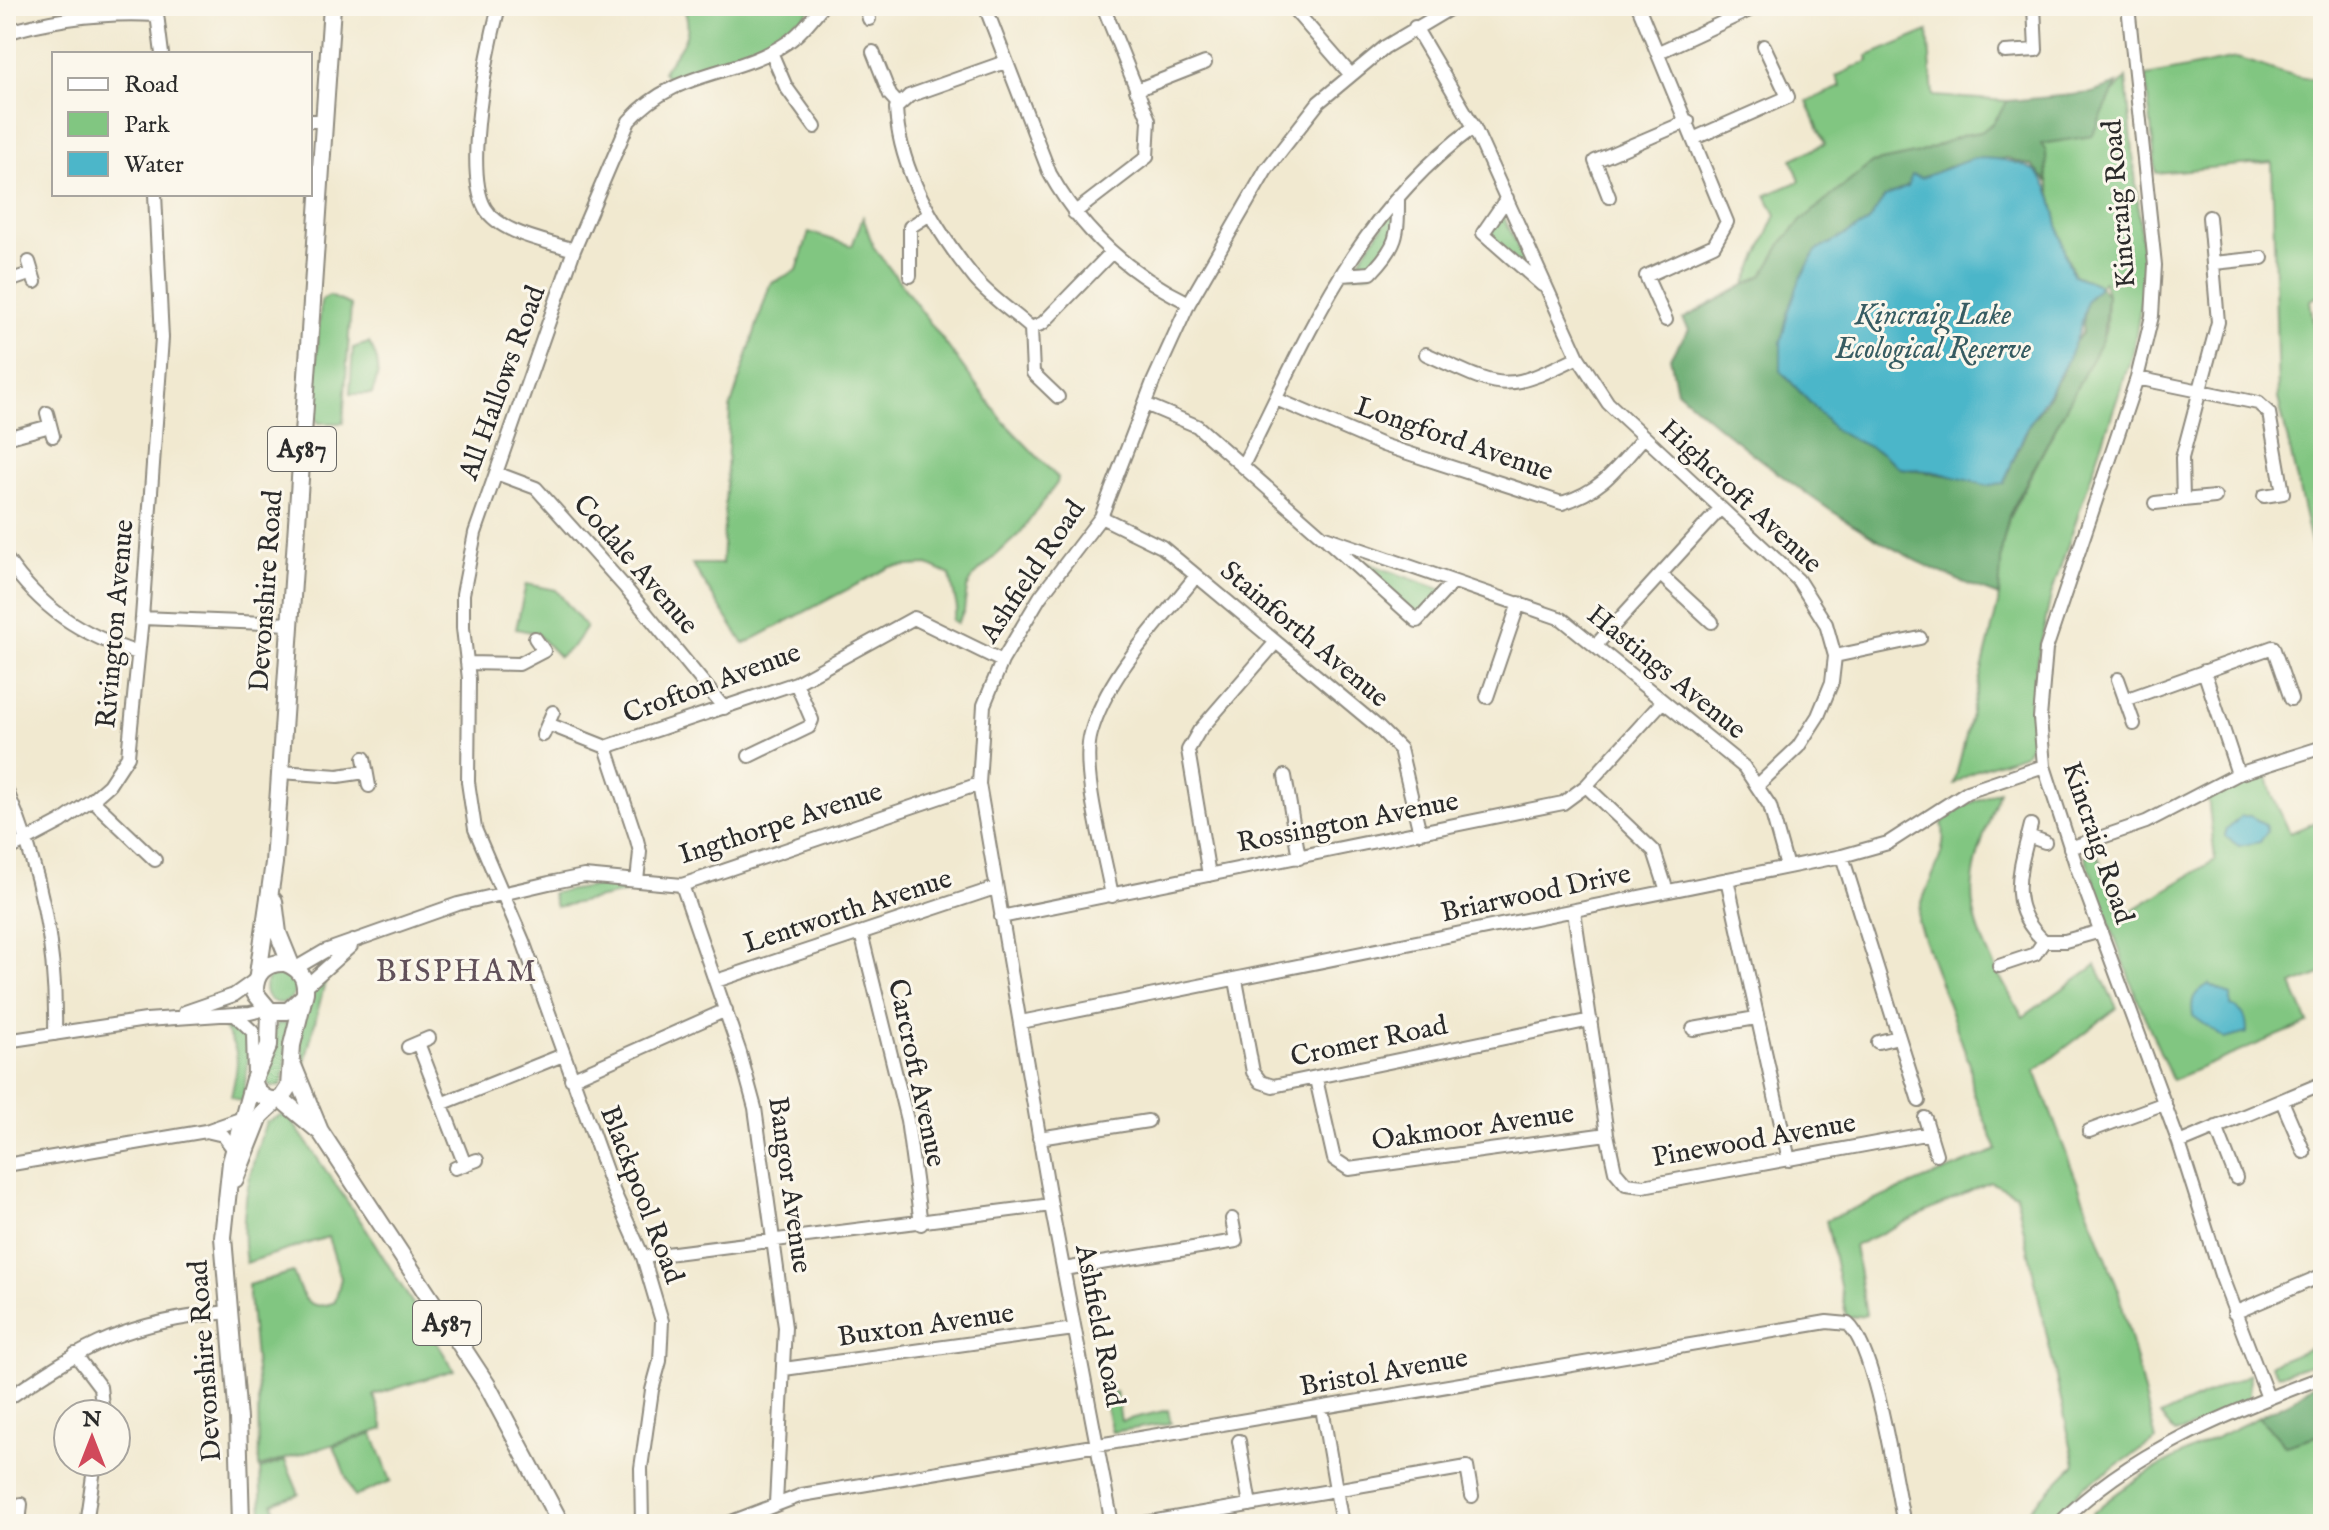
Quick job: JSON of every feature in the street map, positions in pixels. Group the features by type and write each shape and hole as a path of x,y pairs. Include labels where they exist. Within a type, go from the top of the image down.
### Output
{"main road":[{"name":"Devonshire Road","path":"257,977 272,892 291,624 317,121 332,6"},
{"name":"Devonshire Road","path":"272,892 278,933 294,966"},
{"path":"294,966 273,963 257,977 257,999 268,1010 288,1011 304,992"},
{"name":"A587","path":"278,1100 289,1087 292,1045 304,992 294,966"},
{"name":"Devonshire Road","path":"241,1524 238,1419 223,1254 234,1150 254,1080 269,1045 268,1010"},
{"name":"A587","path":"292,1063 320,1131 487,1385 561,1524"},
{"name":"A587","path":"254,1080 261,1095 278,1100 320,1131"},
{"name":"Devonshire Road","path":"228,1195 260,1116 278,1100"}],"street":[{"path":"40,6 45,21"},
{"path":"499,6 480,100 478,181 486,209 507,227 574,250"},
{"name":"All Hallows Road","path":"501,895 470,808 463,594 474,536 574,250 616,145 629,121 644,104 668,88 771,52 797,35 822,6"},
{"path":"985,6 1050,174 1074,213 1111,253 1152,285 1189,303"},
{"path":"1074,213 1147,157 1149,120 1103,6"},
{"path":"1291,6 1351,75"},
{"name":"Ashfield Road","path":"1112,1524 995,888 979,784 984,705 1002,661 1040,597 1101,517 1189,303 1266,170 1319,102 1415,27 1454,6"},
{"path":"1638,6 1688,121 1727,222 1714,245 1646,276 1666,320"},
{"path":"1659,52 1734,11 1758,6"},
{"path":"2034,6 2036,50"},
{"name":"Kincraig Road","path":"2128,6 2155,265 2152,316 2137,378 2046,649 2040,718 2044,766 2070,848 2179,1143 2234,1313 2268,1398"},
{"path":"6,33 45,21 109,12 156,10 162,52"},
{"name":"Highcroft Avenue","path":"1415,27 1474,127 1578,357 1608,403 1798,580 1818,606 1835,656"},
{"path":"1695,138 1788,97 1764,46"},
{"path":"2005,52 2052,49"},
{"path":"771,52 786,87 811,122 796,127"},
{"path":"871,57 890,95 899,105"},
{"path":"1005,62 909,96 896,108 897,128 907,165 930,214 977,281 1031,328 1033,373 1058,397"},
{"path":"1136,90 1205,63"},
{"path":"1609,197 1595,161 1688,121"},
{"path":"1243,465 1310,325 1380,215 1431,158 1474,127"},
{"name":"Rivington Avenue","path":"6,851 92,800 109,785 128,756 142,618 162,338 155,196"},
{"path":"1341,275 1371,273 1389,255 1398,239 1398,196"},
{"name":"Highcroft Avenue","path":"1507,198 1483,233 1546,288"},
{"path":"910,276 910,227 930,214"},
{"path":"2183,500 2182,458 2218,322 2209,217"},
{"path":"1031,328 1043,323 1111,253"},
{"path":"2214,263 2262,258"},
{"path":"6,282 32,272"},
{"path":"1426,354 1499,385 1528,382 1578,357"},
{"path":"2137,378 2258,403 2269,413 2283,493 2264,496"},
{"name":"Longford Avenue","path":"1276,399 1383,445 1562,503 1587,495 1607,480 1643,438"},
{"name":"Hastings Avenue","path":"1145,404 1197,426 1417,621 1453,582"},
{"path":"6,438 50,425"},
{"name":"Codale Avenue","path":"496,473 536,488 624,586 724,708"},
{"path":"2155,503 2215,497"},
{"path":"1596,645 1720,509"},
{"name":"Stainforth Avenue","path":"1101,517 1162,547 1400,749 1420,833"},
{"name":"Hastings Avenue","path":"1322,536 1562,619 1744,767 1759,784 1770,806 1787,867"},
{"path":"6,558 51,610 92,637 138,653"},
{"path":"1112,896 1089,771 1090,734 1111,686 1196,576"},
{"path":"1662,576 1712,622"},
{"path":"1487,697 1519,603"},
{"path":"142,618 291,624"},
{"name":"Crofton Avenue","path":"548,723 606,747 796,683 914,618 1002,661"},
{"path":"467,663 525,662 544,651 535,638"},
{"path":"1759,784 1798,747 1818,716 1832,682 1835,656 1920,638"},
{"path":"1209,875 1188,750 1199,731 1276,642"},
{"path":"2125,700 2273,647 2291,699"},
{"path":"2204,671 2238,774"},
{"path":"2118,679 2134,724"},
{"path":"749,757 809,727 811,717 796,683"},
{"name":"Rossington Avenue","path":"1001,917 1563,803 1586,786 1663,701"},
{"name":"Crofton Avenue","path":"606,747 640,852 637,881"},
{"path":"2070,848 2146,822 2238,774 2323,747"},
{"path":"364,758 369,786"},
{"name":"Briarwood Drive","path":"1021,1022 1842,856 1888,843 1967,792 2044,766"},
{"path":"281,772 338,776 365,772"},
{"path":"1290,783 1299,858"},
{"name":"Ingthorpe Avenue","path":"294,966 325,951 458,904 584,876 682,885 979,784"},
{"path":"1586,786 1654,851 1667,891"},
{"path":"6,789 28,840 48,921 56,988 55,1034"},
{"path":"92,800 155,861"},
{"path":"2045,842 2030,830 2020,873 2021,916 2044,941 2065,941 2101,931"},
{"path":"1842,856 1919,1101"},
{"path":"1727,879 1789,1160"},
{"name":"Bangor Avenue","path":"682,885 726,1010 755,1108 785,1327 776,1503"},
{"name":"Lentworth Avenue","path":"716,981 995,888"},
{"name":"Blackpool Road","path":"501,895 523,941 571,1079 658,1301 662,1344 641,1468 642,1524"},
{"name":"Pinewood Avenue","path":"1574,911 1607,1134 1615,1171 1626,1184 1643,1186 1930,1133"},
{"name":"Carcroft Avenue","path":"861,933 907,1120 921,1224"},
{"path":"304,992 332,959 360,939"},
{"path":"1999,966 2035,954 2044,941"},
{"path":"171,1017 224,999 257,977"},
{"name":"Cromer Road","path":"1236,980 1253,1072 1261,1082 1273,1086 1591,1020"},
{"path":"6,1041 171,1017 268,1010"},
{"path":"571,1079 726,1010"},
{"path":"234,1014 253,1032 254,1080"},
{"path":"1693,1029 1756,1018"},
{"path":"1878,1042 1898,1037"},
{"path":"418,1042 466,1164"},
{"path":"441,1104 563,1055"},
{"name":"Oakmoor Avenue","path":"1316,1079 1334,1159 1349,1169 1607,1134"},
{"path":"2179,1143 2323,1083"},
{"path":"2282,1101 2304,1152"},
{"path":"2089,1131 2165,1103"},
{"path":"6,1165 206,1131 243,1118"},
{"path":"1925,1118 1936,1154"},
{"path":"1039,1138 1148,1121"},
{"path":"2216,1127 2236,1178"},
{"path":"206,1131 223,1135 234,1150"},
{"path":"643,1257 921,1224 1051,1205"},
{"path":"1064,1269 1236,1241 1232,1219"},
{"path":"2234,1313 2323,1275"},
{"path":"8,1394 75,1354 134,1327 228,1312"},
{"name":"Bristol Avenue","path":"726,1524 802,1495 1819,1323 1848,1324 1860,1338 1872,1375 1904,1524"},
{"name":"Buxton Avenue","path":"784,1369 1074,1329"},
{"path":"75,1354 100,1387 101,1398"},
{"path":"2059,1524 2087,1496 2162,1447 2268,1398 2323,1377"},
{"path":"1322,1408 1342,1524"},
{"path":"1239,1441 1250,1505"},
{"path":"1139,1524 1467,1467 1472,1496"},
{"path":"86,1524 93,1478"},
{"path":"19,1524 21,1504"}],"green space":[{"path":"683,6 814,6 790,32 670,80 663,72 687,34 687,17"},
{"path":"1928,31 1933,96 2008,101 1993,124 1981,132 1963,135 1919,153 1872,163 1783,241 1763,275 1745,285 1776,215 1766,195 1800,181 1792,159 1825,144 1807,101 1841,87 1836,76 1869,61 1868,56"},
{"path":"2236,58 2290,75 2323,79 2323,294 2310,300 2323,392 2323,594 2278,398 2272,162 2156,173 2146,76"},
{"path":"2126,78 2145,280 2133,352 2051,595 2035,671 2034,739 2025,754 1977,770 1954,784 1998,604 2002,546 2009,518 2106,330 2107,294 2104,281 2099,285 2074,275 2063,247 2040,144 2115,91"},
{"path":"2117,84 2092,136 2041,144 2046,151 2047,181 2032,166 2007,158 1948,167 1885,197 1867,223 1816,252 1788,313 1781,342 1781,371 1836,431 1880,452 1900,468 2003,484 2030,423 2044,405 2064,369 2070,349 2082,333 2086,303 2099,285 2107,294 2103,338 2009,515 2002,546 1999,596 1912,558 1829,509 1750,452 1677,391 1670,357 1689,330 1683,319 1763,275 1783,241 1801,221 1872,163 1919,153 1963,135 1981,132 1993,123 2008,101 2092,93"},
{"path":"1398,204 1398,239 1371,273 1349,275"},
{"path":"1500,208 1531,276 1483,234"},
{"path":"863,217 873,246 1004,422 1058,478 1057,483 1020,533 974,576 967,588 964,611 957,623 952,620 957,608 950,575 928,565 890,567 744,644 692,564 722,564 730,409 770,284 797,270 809,232 852,246"},
{"path":"329,296 351,305 343,423 319,423 312,414 321,301"},
{"path":"369,343 378,368 372,394 350,394 353,348"},
{"path":"1353,558 1445,591 1417,621"},
{"path":"526,584 556,590 586,627 573,646 559,657 536,633 516,629"},
{"path":"2266,773 2272,795 2290,833 2323,819 2323,973 2292,985 2308,1023 2172,1080 2138,1001 2085,856 2096,850 2121,917 2215,860 2208,797"},
{"path":"1999,791 1980,847 1972,891 1976,920 2000,977 2023,1017 2096,965 2117,1008 2035,1071 2118,1289 2156,1440 2083,1487 2048,1524 2015,1524 2075,1464 2016,1194 1990,1182 1854,1246 1866,1314 1847,1319 1826,1220 1997,1150 1973,1092 1970,1065 1918,922 1942,848 1942,823 1961,807"},
{"path":"610,884 625,893 556,907 552,893"},
{"path":"280,973 286,974 294,982 294,994 286,1002 280,1003 274,1002 266,994 265,988 266,982 274,974"},
{"path":"327,974 303,1070 297,1072 296,1044 300,1018 310,995"},
{"path":"218,1019 234,1022 250,1041 243,1102 231,1097 237,1063 235,1048"},
{"path":"288,1023 283,1078 281,1085 271,1087 265,1074 266,1057 277,1024"},
{"path":"282,1115 289,1117 364,1226 454,1370 374,1395 384,1429 259,1467 258,1390 248,1285 293,1272 306,1300 311,1304 325,1305 335,1302 341,1278 328,1237 246,1263 245,1209 255,1156 266,1122"},
{"path":"2323,1343 2323,1361 2278,1375 2271,1364"},
{"path":"2250,1374 2249,1398 2214,1418 2175,1433 2160,1416"},
{"path":"2323,1377 2323,1434 2285,1445 2259,1417 2293,1400"},
{"path":"1116,1392 1121,1421 1168,1410 1171,1423 1112,1432 1103,1395"},
{"path":"2259,1417 2285,1445 2323,1434 2323,1524 2082,1524 2121,1490 2143,1476"},
{"path":"373,1434 391,1481 354,1497 334,1446"},
{"path":"285,1461 299,1494 273,1503 276,1514 262,1517 260,1469"}],"water":[{"name":"Kincraig Lake Ecological Reserve","path":"1974,158 2005,160 2027,167 2041,177 2049,191 2073,275 2099,285 2087,301 2072,350 2028,427 2003,484 1989,486 1936,472 1900,468 1880,452 1836,431 1781,371 1781,342 1788,313 1800,279 1816,251 1867,223 1885,197 1907,187 1912,175 1921,178"},
{"path":"2241,816 2250,816 2265,824 2267,831 2260,842 2239,846 2226,837 2226,831"},
{"path":"2209,984 2231,996 2231,1006 2244,1016 2247,1033 2225,1039 2193,1016 2194,997"}],"district":[{"name":"BISPHAM","path":"457,972"}]}
